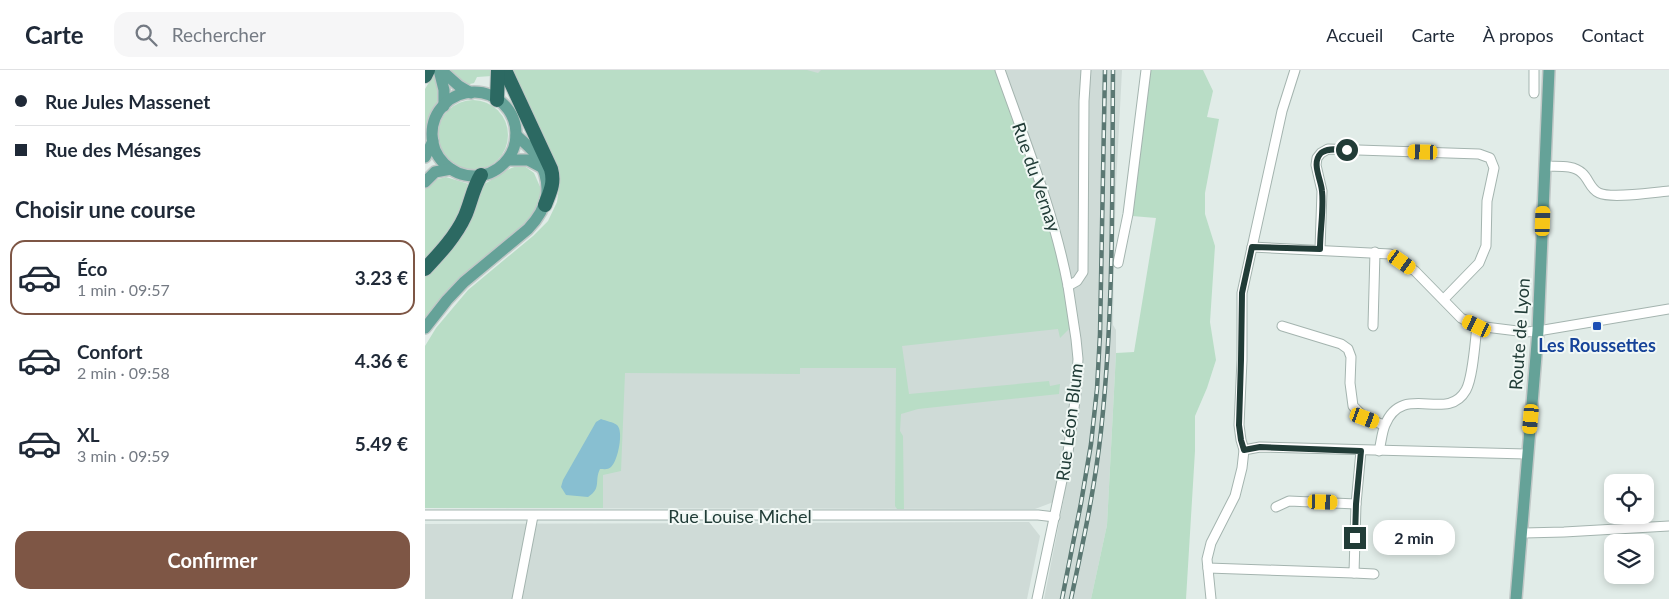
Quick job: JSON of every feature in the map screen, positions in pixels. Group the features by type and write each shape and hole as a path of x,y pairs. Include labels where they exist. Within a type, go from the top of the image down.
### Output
{"highway":[{"path":"425,76 429,70"},
{"path":"497,100 498,70"},
{"path":"505,70 551,169 553,178 552,188 545,205"},
{"path":"425,269 461,224 481,175"}],"main road":[{"path":"440,70 459,86 471,93"},
{"path":"440,70 444,90 444,106"},
{"name":"Route de Lyon","path":"1516,599 1538,331 1549,70"},
{"path":"471,93 482,93 497,100 510,112 515,123 514,148 507,160 496,170 481,175 465,175 451,169 439,157 433,141 435,120 444,106 456,97 471,93"},
{"path":"425,328 464,282 528,230 537,220 545,205 547,183 541,167 536,155 516,135"},
{"path":"425,157 433,141"},
{"path":"507,160 527,160 541,167"},
{"path":"425,182 435,172 451,169"}],"street":[{"name":"Rue du Vernay","path":"1000,70 1053,221 1068,286"},
{"path":"1068,286 1077,281 1083,272 1084,101 1086,70"},
{"path":"1118,263 1128,214 1147,70"},
{"path":"1211,599 1207,559 1211,543 1235,496 1244,450 1239,425 1242,293 1282,111 1295,70"},
{"path":"1534,70 1534,93"},
{"path":"1320,249 1322,191 1316,165 1317,158 1328,149 1479,154 1490,158 1494,168 1487,201 1486,246 1479,263 1443,299"},
{"path":"1545,166 1569,166 1577,169 1583,173 1593,189 1604,195 1669,191"},
{"path":"1252,247 1390,254 1415,271 1461,318 1477,326 1527,332 1669,309"},
{"path":"1373,326 1375,252"},
{"name":"Rue Léon Blum","path":"1037,599 1072,429 1076,393 1077,352 1068,286"},
{"path":"1282,326 1341,344 1348,349 1351,357 1349,383 1353,406 1365,418 1384,426"},
{"path":"1379,451 1384,426 1391,414 1406,404 1426,403 1446,406 1458,400 1466,390 1471,374 1477,326"},
{"path":"1244,450 1260,447 1528,454"},
{"path":"1354,573 1356,504 1361,451"},
{"path":"1277,507 1289,501 1356,504"},
{"name":"Rue Louise Michel","path":"425,516 1038,515 1055,517"},
{"path":"517,599 533,516"},
{"path":"1521,533 1669,526"},
{"path":"1208,568 1374,574"}],"shaded area":[{"path":"522,70 1122,70 1114,258 1113,325 1116,330 1116,353 1107,525 1091,599 1044,599 1064,498 1035,509 425,508 533,248 570,189"},
{"path":"1029,522 1040,536 1027,599 425,599 425,524"}],"green space":[{"path":"451,70 494,70 492,76 477,77 474,83 466,85 457,79"},
{"path":"512,70 807,70 818,73 821,70 995,70 1045,213 1060,269 1070,328 1060,338 1058,329 902,346 909,394 1049,381 1050,386 1060,384 1059,394 918,409 901,414 900,431 903,436 904,509 897,509 895,506 896,368 800,368 800,374 625,373 621,471 603,475 603,508 425,508 425,346 436,328 468,290 533,236 548,221 557,202 560,180"},
{"path":"1150,70 1203,70 1213,91 1207,117 1219,119 1205,193 1205,214 1215,246 1210,322 1216,360 1195,416 1195,451 1186,599 1091,599 1107,525 1116,353 1134,352 1156,218 1132,216"},
{"path":"434,74 439,86 441,101 431,112 425,147 425,89"},
{"path":"466,100 480,100 493,106 502,115 508,128 506,148 498,160 480,170 466,170 453,164 444,155 438,142 438,128 444,115 453,106"},
{"path":"523,165 534,173 541,189 538,205 529,221 455,283 425,319 425,277 458,240 484,184 507,170"},
{"path":"446,177 469,184 462,211 448,237 425,262 425,189 435,180"}],"water":[{"path":"601,419 617,425 619,428 620,439 614,464 610,468 600,469 595,491 588,497 566,495 561,487 563,480 596,422"}],"railway":[{"path":"1062,599 1091,444 1097,389 1100,334 1105,70"},
{"path":"1071,599 1095,473 1105,386 1110,296 1113,70"}],"place":[{"name":"Les Roussettes","path":"1597,326"}],"route":[{"path":"1347,150 1328,149 1317,158 1316,165 1322,191 1320,249 1252,247 1242,293 1239,425 1244,450 1260,447 1361,451 1355,538"}]}
